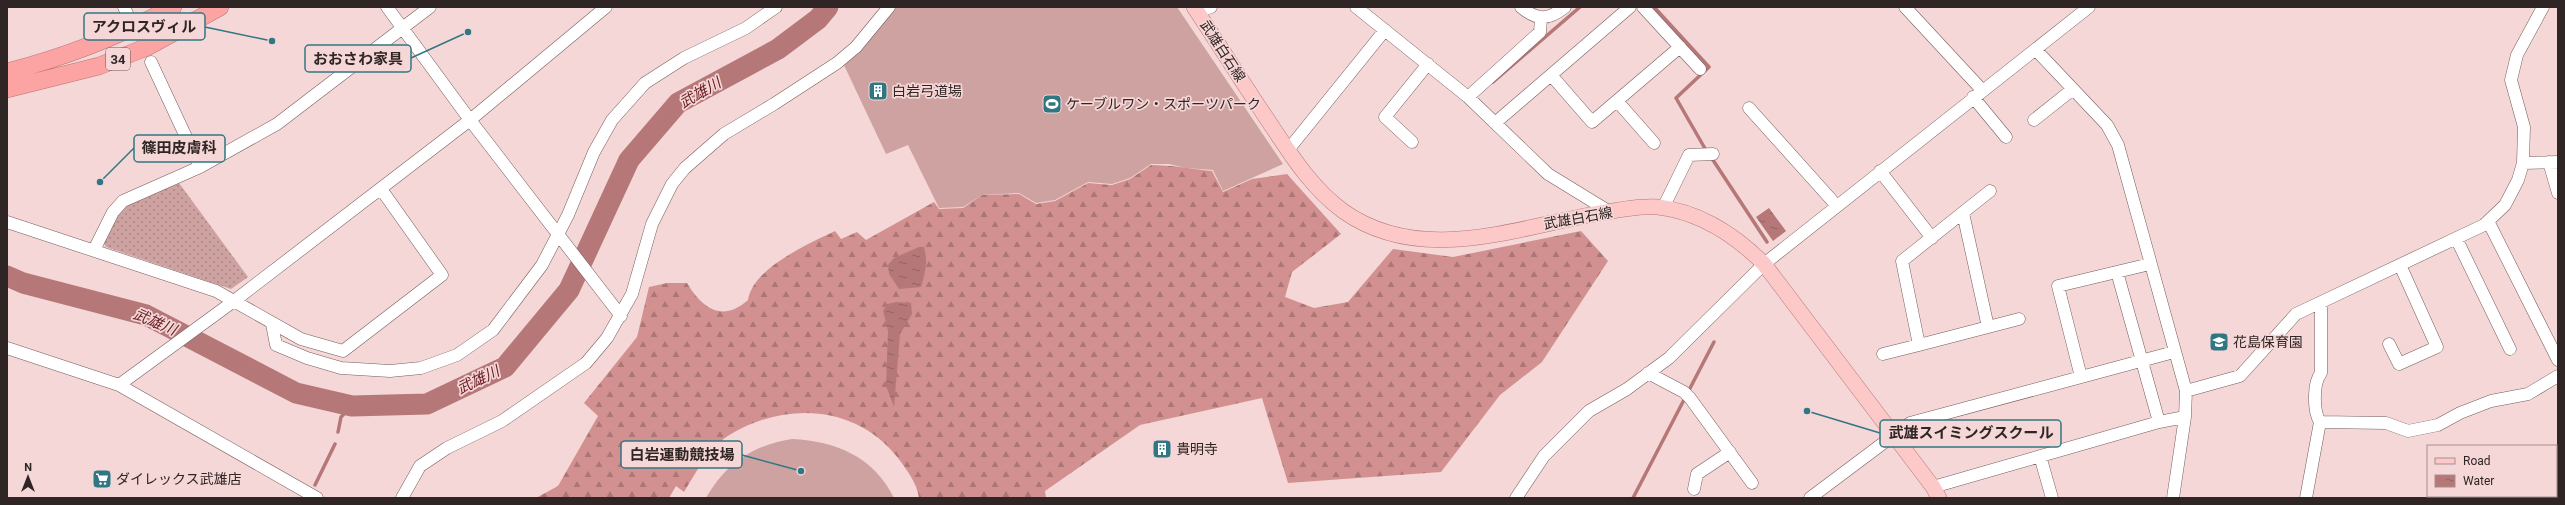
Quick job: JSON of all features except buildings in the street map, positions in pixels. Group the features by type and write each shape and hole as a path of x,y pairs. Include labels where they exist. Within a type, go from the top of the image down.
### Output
{"highway":[{"name":"34","path":"7,72 46,62 134,29 173,7"},
{"name":"34","path":"7,89 99,66 147,47 220,7"}],"main road":[{"name":"武雄白石線","path":"1201,9 1288,150 1314,185 1344,212 1381,230 1416,239 1447,241 1610,212 1657,206 1690,215 1722,229 1743,244 1764,264 1936,493"}],"street":[{"path":"124,7 134,29"},
{"path":"387,7 470,120 621,316"},
{"path":"94,250 113,212 123,201 200,166 277,124 430,7"},
{"path":"119,385 229,304 470,120 606,7"},
{"path":"272,324 276,345 307,358 341,368 390,371 421,368 457,355 493,330 542,265 560,238 594,152 612,120 645,84 684,58 746,28 776,7"},
{"path":"402,498 420,466 448,448 502,422 586,363 607,338 621,316 632,294 652,224 660,204 672,184 685,168 724,134 837,63 856,47 889,7"},
{"path":"1356,7 1468,97 1548,174 1610,212"},
{"path":"1521,7 1530,15 1541,19 1553,17 1565,7"},
{"path":"1495,123 1630,7"},
{"path":"1643,7 1700,69"},
{"path":"1905,7 1977,93 2006,137"},
{"path":"1516,498 1544,456 1589,411 1669,358 1764,264 1977,93 2036,50 2089,7"},
{"path":"2186,391 2240,376 2296,314 2456,238 2488,221 2505,205 2518,180 2523,163 2524,127 2511,80 2517,55 2543,7"},
{"path":"1468,97 1540,32 1541,19"},
{"path":"1288,150 1385,30"},
{"path":"1551,75 1592,122 1680,47"},
{"path":"2036,50 2107,126 2118,145 2186,391 2185,417 2173,498"},
{"path":"151,62 200,166"},
{"path":"1412,142 1385,117 1428,64"},
{"path":"2034,120 2073,89"},
{"path":"1617,101 1654,143"},
{"path":"1749,108 1837,206"},
{"path":"1663,208 1689,155 1709,154"},
{"path":"2523,163 2554,162 2558,193"},
{"path":"1880,172 1932,238"},
{"path":"7,222 216,291 229,304 301,339 343,351 442,275 381,189"},
{"path":"1919,345 1902,261 1990,191"},
{"path":"1963,212 1988,327"},
{"path":"2488,221 2558,360"},
{"path":"2456,238 2510,349"},
{"path":"2081,377 2058,286 2150,264"},
{"path":"2389,344 2399,364 2437,347 2400,265"},
{"path":"2117,272 2159,422"},
{"path":"2306,498 2320,422 2316,415 2317,378 2321,373 2321,302"},
{"path":"1883,354 2019,319"},
{"path":"7,348 119,385 317,498"},
{"path":"1810,498 1894,437 1910,423 2174,352"},
{"path":"1648,373 1687,395 1752,482"},
{"path":"2320,422 2386,423 2408,431 2438,425 2460,413 2491,401 2528,394 2558,376"},
{"path":"1936,493 2040,456 2159,422 2185,417"},
{"path":"1694,490 1697,474 1730,452"},
{"path":"2040,456 2052,498"}],"shaded area":[{"name":"ケーブルワン・スポーツパーク","path":"894,7 1177,7 1283,164 1223,191 1213,170 1186,168 1169,164 1151,164 1130,178 1112,184 1088,182 1055,200 1036,203 1019,193 982,195 963,207 939,208 908,145 886,154 843,63"},
{"path":"179,183 248,277 231,289 106,247 103,242 117,214 128,204"},
{"path":"792,439 824,443 852,454 865,462 876,472 886,484 894,498 706,498 722,475 742,458 765,446"}],"green space":[{"path":"1151,165 1174,166 1212,171 1223,192 1252,179 1287,174 1341,234 1292,272 1285,297 1314,308 1348,302 1393,249 1453,257 1581,231 1608,261 1542,362 1500,395 1441,472 1288,483 1262,398 1140,425 1045,491 1046,498 919,498 914,482 908,472 898,458 881,440 862,427 842,418 820,414 798,413 775,416 753,423 723,439 710,453 684,492 676,486 669,498 536,498 558,486 598,416 584,403 637,337 649,287 667,283 687,283 699,299 713,310 730,311 739,307 748,300 752,288 760,278 783,258 835,231 841,239 857,232 866,240 934,202 939,209 963,208 982,195 1019,194 1036,204 1055,201 1088,183 1112,185 1130,179"}],"water":[{"path":"1769,208 1786,231 1773,241 1756,217"},
{"path":"919,247 924,247 926,258 925,273 921,287 899,289 889,274 888,265 894,258"},
{"path":"897,302 911,303 912,314 900,334 894,407 886,386 888,331 883,311 887,304"}],"waterway":[{"name":"武雄川","path":"7,276 23,283 146,315 296,393 352,406 427,404 505,367 569,290 629,160 678,103 778,49 818,19 828,7"},
{"path":"1493,82 1580,7"},
{"path":"1654,7 1709,67 1676,98 1707,152"},
{"path":"1711,157 1767,242"},
{"path":"1633,498 1714,342"},
{"path":"338,432 341,417 352,406"},
{"path":"315,485 335,444"}],"place":[{"name":"おおさわ家具","path":"468,32"},
{"name":"アクロスヴィル","path":"272,41"},
{"name":"白岩弓道場","path":"878,91"},
{"name":"ケーブルワン・スポーツパーク","path":"1052,104"},
{"name":"篠田皮膚科","path":"100,182"},
{"name":"花島保育園","path":"2219,342"},
{"name":"武雄スイミングスクール","path":"1807,411"},
{"name":"貴明寺","path":"1162,449"},
{"name":"白岩運動競技場","path":"801,471"},
{"name":"ダイレックス武雄店","path":"102,479"}]}
